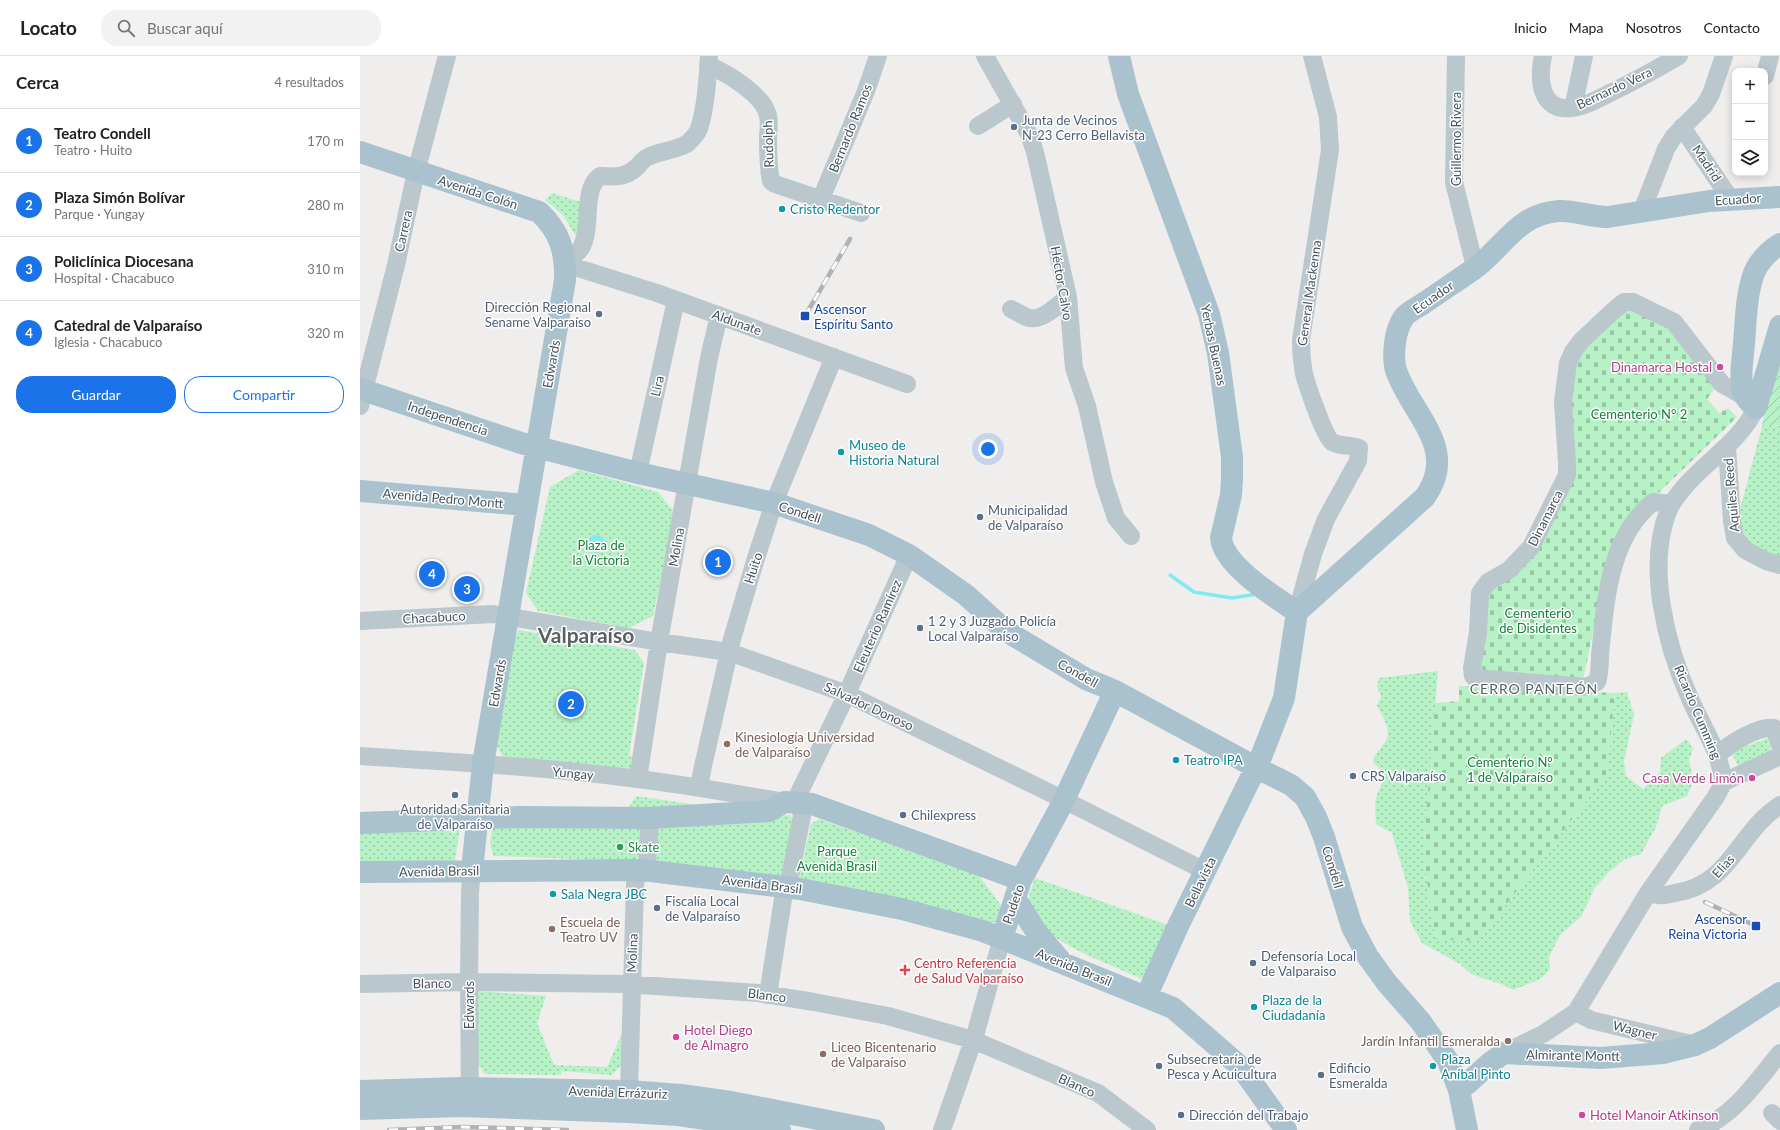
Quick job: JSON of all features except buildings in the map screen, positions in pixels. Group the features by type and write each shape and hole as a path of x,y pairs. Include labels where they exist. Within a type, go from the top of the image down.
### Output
{"main road":[{"name":"Yerbas Buenas","path":"1119,56 1128,94 1209,314 1217,346 1222,373 1232,457 1231,495 1221,544 1228,557 1260,587 1297,612"},
{"name":"Avenida Colón","path":"360,152 539,212 548,220 561,242 565,264"},
{"name":"Ecuador","path":"1297,612 1425,497 1430,490 1436,473 1437,450 1435,443 1396,372 1394,355 1396,337 1404,317 1475,267 1496,250 1524,222 1534,216 1561,211 1595,217 1608,217 1679,205 1780,197"},
{"path":"1751,402 1742,386 1749,291 1755,272 1760,263 1780,244"},
{"name":"Edwards","path":"472,870 483,764 565,280 565,264"},
{"name":"Ricardo Cumming","path":"1751,402 1780,326"},
{"name":"Independencia","path":"361,395 537,447"},
{"name":"Condell","path":"537,447 638,473 774,503 869,535 909,555 966,595 1006,631 1086,679 1114,691 1291,785 1305,797 1311,806 1324,837 1357,938 1368,957 1387,983 1421,1022 1448,1060 1459,1090 1467,1130"},
{"name":"Avenida Pedro Montt","path":"360,490 526,505"},
{"name":"Bellavista","path":"1146,997 1178,926 1257,768 1284,698 1297,612"},
{"name":"Pudeto","path":"1002,938 1018,889 1063,800 1114,691"},
{"path":"360,823 477,818 650,818 769,811 793,803 820,806 1018,889 1037,933 1061,962"},
{"name":"Avenida Brasil","path":"360,872 472,870 642,870 788,886 902,909 983,931 1173,1008 1241,1067 1286,1130"},
{"name":"Almirante Montt","path":"1504,1053 1601,1058 1663,1053 1695,1045 1710,1038 1780,993"},
{"path":"1459,1090 1504,1053"},
{"name":"Avenida Errázuriz","path":"360,1091 470,1097 678,1115 780,1130"},
{"name":"Avenida Errázuriz","path":"360,1110 470,1097 629,1091 681,1095 731,1102 874,1130"}],"street":[{"name":"Carrera","path":"361,395 396,266 416,172 447,56"},
{"name":"Bernardo Ramos","path":"821,199 866,91 878,56"},
{"name":"Héctor Calvo","path":"985,56 1013,104 1035,152 1068,297 1074,368 1087,406 1104,482 1116,518 1131,536"},
{"name":"General Mackenna","path":"1297,612 1315,547 1326,519 1358,461 1360,454 1359,448 1351,445 1341,445 1332,441 1325,432 1305,375 1301,355 1302,333 1330,150 1328,117 1312,56"},
{"name":"Guillermo Rivera","path":"1456,56 1454,182 1475,267"},
{"name":"Bernardo Vera","path":"1543,56 1541,67 1544,96 1551,104 1562,108 1573,108 1598,99 1627,85 1678,56"},
{"path":"1573,108 1584,56"},
{"path":"1642,211 1666,149 1674,136 1704,106 1711,94 1724,56"},
{"path":"1767,68 1770,56"},
{"name":"Rudolph","path":"709,61 751,92 765,107 768,117 768,162 771,181 775,184 861,213"},
{"path":"565,264 581,248 588,206 595,180 600,176 614,178 625,175 631,172 646,158 658,152 679,148 689,142 698,132 709,61"},
{"path":"978,126 1013,104"},
{"name":"Madrid","path":"1682,127 1731,200"},
{"name":"Aldunate","path":"565,264 719,315 907,384"},
{"path":"1011,310 1028,318 1035,318 1043,315 1068,297"},
{"name":"Lira","path":"638,473 676,300"},
{"name":"Dinamarca","path":"1672,504 1653,502 1641,512 1623,541 1612,573 1604,613 1600,652 1600,672 1597,682 1586,687 1475,678 1473,676 1472,668 1478,632 1480,593 1488,582 1509,570 1532,547 1567,475 1563,402 1566,369 1573,352 1581,341 1624,302 1633,302 1674,322 1722,384 1751,402"},
{"name":"Molina","path":"638,779 659,642 709,358 719,315"},
{"name":"Huito","path":"700,787 703,766 729,652 744,598 774,503 834,357"},
{"name":"Ricardo Cumming","path":"1724,782 1717,756 1690,700 1670,642 1661,603 1659,582 1660,551 1663,528 1672,504 1692,478 1727,447 1747,424 1751,402"},
{"name":"Aquiles Reed","path":"1727,447 1732,521 1735,538 1745,550 1766,562 1780,564"},
{"name":"Eleuterio Ramírez","path":"768,995 783,899 788,886 802,816 793,803 847,694 909,555"},
{"name":"Chacabuco","path":"360,621 493,614 508,616"},
{"name":"Salvador Donoso","path":"508,616 659,642 729,652 847,694 1205,871"},
{"path":"1717,756 1724,749 1759,729 1767,727 1774,728 1780,745"},
{"name":"Yungay","path":"360,756 483,764 638,779 700,787 793,803"},
{"path":"1504,1053 1543,1034 1576,1012 1648,893 1711,804 1724,782 1780,756"},
{"name":"Elias","path":"1648,893 1655,896 1687,892 1703,886 1718,874 1767,813 1780,805"},
{"name":"Molina","path":"629,1091 635,884 637,877 648,863 650,818"},
{"name":"Edwards","path":"470,1097 469,982 470,892 472,870"},
{"name":"Pudeto","path":"942,1130 973,1040 1002,938"},
{"name":"Blanco","path":"360,984 469,982 631,984 768,995 888,1016 973,1040 1098,1093 1147,1130"},
{"name":"Wagner","path":"1576,1012 1591,1020 1695,1045"},
{"path":"1698,1130 1715,1123 1732,1110 1780,1053"}],"green space":[{"path":"552,193 584,203 580,243 563,215 545,200"},
{"path":"1630,309 1673,329 1715,388 1707,399 1719,413 1728,408 1737,417 1648,503 1607,564 1583,680 1467,674 1474,588 1515,566 1567,469 1575,357 1624,311"},
{"path":"1780,360 1780,561 1748,550 1737,531 1741,505"},
{"path":"1777,371 1780,372 1780,428 1762,425"},
{"name":"Plaza de la Victoria","path":"579,470 658,492 675,513 653,616 629,628 538,611 526,593 550,487"},
{"path":"519,630 635,650 644,663 629,755 636,757 634,769 624,772 503,757 497,746 515,636"},
{"path":"1438,671 1423,855 1436,939 1478,941 1607,774 1615,693 1627,692 1634,715 1624,761 1626,776 1643,789 1660,772 1661,758 1686,739 1693,749 1689,760 1693,781 1687,796 1662,806 1656,827 1641,854 1625,859 1609,872 1594,889 1581,917 1560,935 1549,957 1550,970 1540,979 1513,990 1504,985 1471,974 1460,964 1422,943 1410,921 1408,888 1392,833 1376,824 1375,802 1383,776 1382,772 1373,763 1376,755 1386,741 1388,732 1377,705 1381,697 1377,686 1379,678"},
{"name":"Cementerio N° 1 de Valparaíso","path":"1459,686 1615,693 1607,774 1478,941 1436,939 1423,855 1435,703 1459,701"},
{"path":"1768,738 1772,755 1738,766 1731,752"},
{"path":"636,796 711,807 626,812"},
{"name":"Parque Avenida Brasil","path":"790,815 796,822 783,877 654,866 654,833 660,828"},
{"name":"Parque Avenida Brasil","path":"819,819 978,874 1002,907 998,922 984,922 799,881 811,824"},
{"path":"634,824 644,831 638,858 633,861 494,856 491,848 491,837 495,825"},
{"path":"460,827 455,861 360,868 360,832"},
{"path":"1035,878 1171,926 1142,979 1089,956 1063,942 1042,926 1028,899"},
{"path":"476,991 546,996 537,1023 554,1065 607,1067 624,1029 624,1063 611,1075 561,1071 561,1075 485,1074 476,1061"}],"water":[{"path":"596,535 602,538 605,544 602,550 596,553 590,550 587,544 590,538"}],"waterway":[{"path":"1170,575 1194,592 1232,598 1257,594"}],"railway":[{"path":"805,316 850,239"},
{"path":"1705,902 1756,926"},
{"path":"389,1130 462,1127 567,1130"}],"place":[{"name":"Junta de Vecinos Nº23 Cerro Bellavista","path":"1014,127"},
{"name":"Cristo Redentor","path":"782,209"},
{"name":"Dirección Regional Sename Valparaíso","path":"599,314"},
{"name":"Ascensor Espíritu Santo","path":"805,316"},
{"name":"Dinamarca Hostal","path":"1720,367"},
{"name":"Museo de Historia Natural","path":"841,452"},
{"name":"Municipalidad de Valparaíso","path":"980,517"},
{"name":"Teatro Condell","path":"718,562"},
{"name":"Catedral de Valparaíso","path":"432,574"},
{"name":"Policlínica Diocesana","path":"467,589"},
{"name":"1 2 y 3 Juzgado Policía Local Valparaíso","path":"920,628"},
{"name":"Plaza Simón Bolívar","path":"571,704"},
{"name":"Kinesiología Universidad de Valparaíso","path":"727,744"},
{"name":"Teatro IPA","path":"1176,760"},
{"name":"CRS Valparaíso","path":"1353,776"},
{"name":"Casa Verde Limón","path":"1752,778"},
{"name":"Autoridad Sanitaria de Valparaíso","path":"455,795"},
{"name":"Chilexpress","path":"903,815"},
{"name":"Skate","path":"620,847"},
{"name":"Sala Negra JBC","path":"553,894"},
{"name":"Fiscalía Local de Valparaíso","path":"657,908"},
{"name":"Ascensor Reina Victoria","path":"1756,926"},
{"name":"Escuela de Teatro UV","path":"552,929"},
{"name":"Defensoría Local de Valparaiso","path":"1253,963"},
{"name":"Centro Referencia de Salud Valparaíso","path":"905,970"},
{"name":"Plaza de la Ciudadanía","path":"1254,1007"},
{"name":"Hotel Diego de Almagro","path":"676,1037"},
{"name":"Jardín Infantil Esmeralda","path":"1508,1041"},
{"name":"Liceo Bicentenario de Valparaíso","path":"823,1054"},
{"name":"Subsecretaría de Pesca y Acuicultura","path":"1159,1066"},
{"name":"Plaza Aníbal Pinto","path":"1433,1066"},
{"name":"Edificio Esmeralda","path":"1321,1075"},
{"name":"Dirección del Trabajo","path":"1181,1115"},
{"name":"Hotel Manoir Atkinson","path":"1582,1115"}],"district":[{"name":"Valparaíso","path":"586,634"},
{"name":"CERRO PANTEÓN","path":"1534,688"}],"park label":[{"name":"Cementerio N° 2","path":"1639,414"},
{"name":"Cementerio de Disidentes","path":"1538,620"}]}
